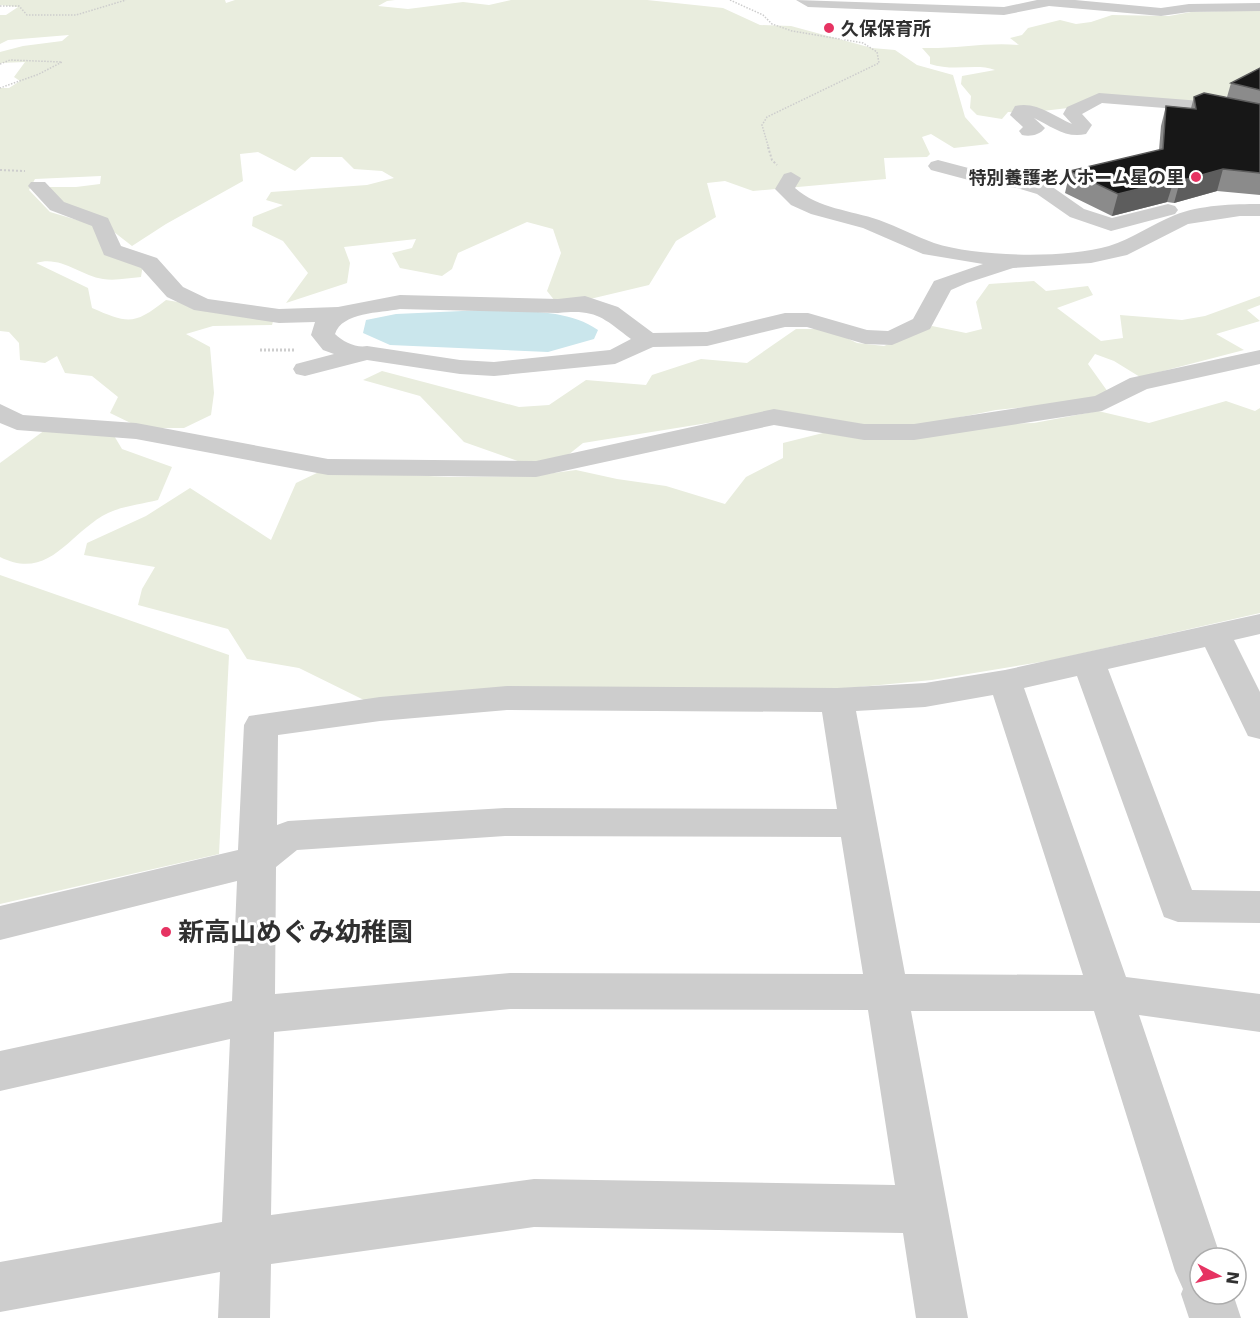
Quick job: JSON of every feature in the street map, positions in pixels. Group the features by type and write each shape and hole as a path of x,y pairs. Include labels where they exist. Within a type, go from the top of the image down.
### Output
{"street":[{"path":"804,0 808,3 844,7 1004,12 1062,1 1142,11 1260,8"},
{"path":"1142,11 1176,0"},
{"path":"920,24 914,20 929,8"},
{"path":"1028,131 1036,128 1019,115 1021,110 1041,113 1062,128 1080,130 1083,125 1072,114 1072,111 1099,98 1161,101 1214,107 1260,119"},
{"path":"1122,118 1152,112 1232,116 1241,114"},
{"path":"1228,127 1243,128 1260,135"},
{"path":"938,166 994,182 1019,182 1044,190 1077,213 1111,225 1193,211 1260,210"},
{"path":"791,178 785,189 798,201 818,210 870,224 931,249 1002,264"},
{"path":"38,186 57,206 101,222 112,250 149,263 175,291 202,305 279,316 338,314 400,302 558,306 585,303 610,312 648,340"},
{"path":"924,262 927,281 942,286 1002,264 1090,257 1119,250 1183,219 1193,211 1222,196 1260,200"},
{"path":"305,369 368,353 460,367 494,369 615,357 648,340 707,339 785,320 808,320 865,337 892,338 922,324 942,286"},
{"path":"338,314 327,322 323,335 332,345 358,355"},
{"path":"0,412 16,422 136,431 328,467 536,469 774,417 864,432 914,432 1090,405 1102,403 1139,383 1260,357"},
{"path":"244,1318 261,725 380,709 507,698 837,700 925,695 1005,681 1260,624"},
{"path":"1215,634 1260,728"},
{"path":"1089,662 1178,906 1260,907"},
{"path":"1005,681 1192,1246"},
{"path":"837,700 942,1318"},
{"path":"0,923 257,861 288,836 505,822 858,823"},
{"path":"0,1071 253,1015 510,991 1110,993 1260,1013"},
{"path":"0,1287 246,1243 534,1203 923,1209"}],"path":[{"path":"0,6 19,6 27,15 76,15 126,0"},
{"path":"730,0 763,15 772,24 792,31 862,43 877,52 879,63 767,117 762,125 772,160 791,178"},
{"path":"0,64 10,60 62,62 39,74 0,88"}],"shaded area":[{"path":"0,0 225,0 226,3 235,0 395,0 378,6 408,9 463,2 489,5 511,0 647,0 723,8 760,25 791,26 872,48 895,50 917,65 953,75 965,117 989,144 954,148 931,134 922,137 930,154 927,157 884,158 886,179 753,191 725,181 707,183 716,217 676,241 649,285 590,299 555,301 547,291 561,253 553,229 527,222 458,253 452,269 442,276 400,268 392,253 412,248 416,239 344,247 350,263 347,283 286,303 308,273 283,241 252,226 253,217 283,205 266,200 271,192 367,185 394,178 382,171 354,169 342,157 311,157 295,171 258,152 240,154 243,181 166,224 132,246 114,232 67,207 46,187 100,184 101,176 35,179 29,190 50,212 94,225 143,264 141,277 112,280 95,277 62,263 45,261 36,263 88,288 92,308 115,317 131,319 146,314 166,300 274,318 272,325 213,326 186,334 210,347 214,393 211,415 184,428 141,428 110,413 118,397 92,376 65,373 57,356 45,363 20,360 19,343 9,332 0,331 0,88 9,88 20,81 14,77 25,62 0,63 0,52 23,46 62,41 69,35 8,40 0,44 0,15 6,15 18,7 0,5"},
{"path":"1260,10 1260,81 1222,98 1220,107 1101,99 1077,107 1025,113 1008,112 1002,119 977,115 970,108 971,96 961,84 962,76 995,70 930,64 930,57 922,48 1019,45 1010,38 1022,35 1028,28 1060,20 1076,24 1112,15 1169,16 1191,12"},
{"path":"1034,281 1046,291 1088,286 1093,295 1057,308 1101,341 1123,338 1120,315 1182,320 1205,316 1260,296 1260,305 1247,310 1260,321 1216,334 1244,350 1140,377 1114,361 1095,354 1088,364 1108,392 1087,401 996,410 901,429 859,427 782,411 583,443 563,459 526,464 464,442 420,396 363,380 382,371 519,407 549,405 586,380 646,385 652,375 701,359 747,363 796,329 828,329 857,343 884,346 932,326 966,333 982,329 976,302 989,284"},
{"path":"1226,401 1255,411 1260,408 1260,613 1053,660 932,680 838,689 366,701 299,668 247,659 228,629 138,605 142,589 155,567 84,555 87,543 146,516 190,488 271,540 296,483 321,471 449,477 531,476 576,470 666,486 725,504 746,477 783,458 783,443 827,432 910,440 992,424 1034,423 1098,411 1149,423"},
{"path":"45,430 113,434 122,449 172,467 158,500 108,513 94,521 58,552 46,559 32,563 17,563 0,557 0,463"},
{"path":"0,575 229,655 219,854 0,904"}],"water":[{"path":"484,310 543,312 572,318 598,330 594,339 548,352 390,345 363,333 366,320 396,314"}],"building":[{"path":"1260,68 1260,90 1231,83"},
{"path":"1204,93 1260,104 1260,173 1223,169 1118,194 1070,171 1163,149 1166,106 1196,109 1194,97"}],"place":[{"name":"久保保育所","path":"829,28"},
{"name":"特別養護老人ホーム星の里","path":"1196,177"},
{"name":"新高山めぐみ幼稚園","path":"166,932"}]}
